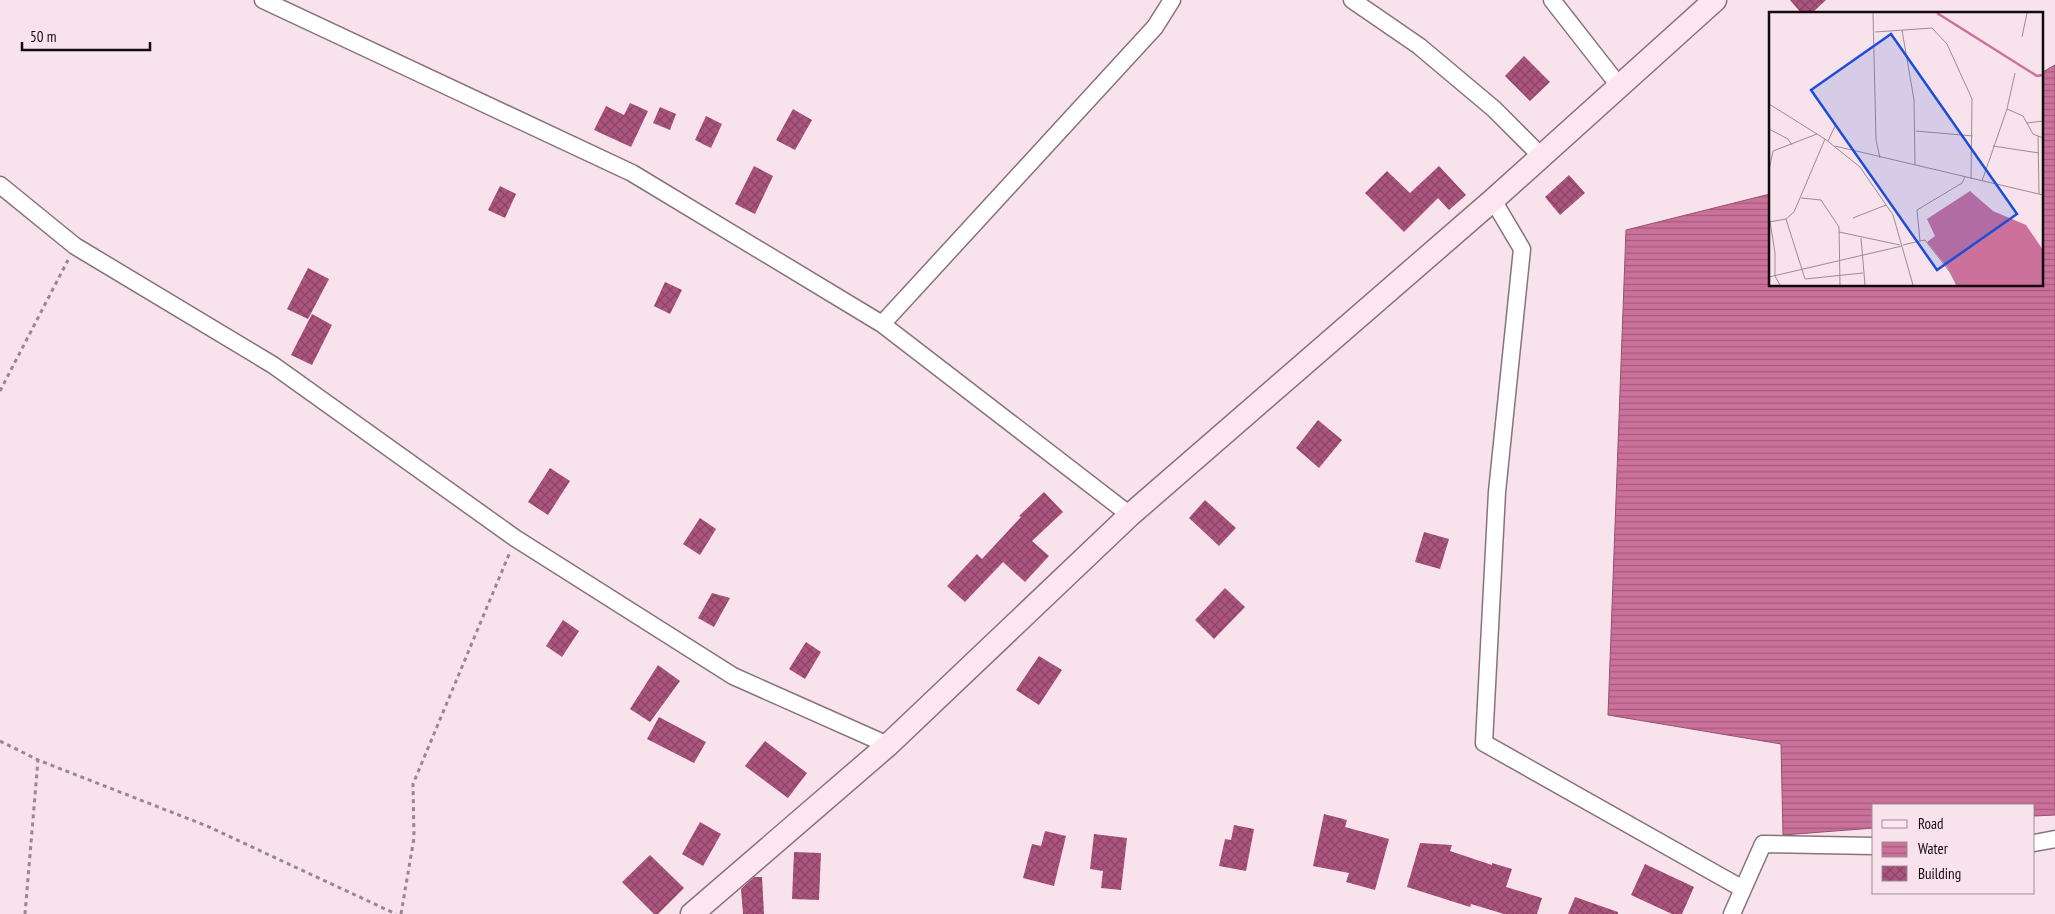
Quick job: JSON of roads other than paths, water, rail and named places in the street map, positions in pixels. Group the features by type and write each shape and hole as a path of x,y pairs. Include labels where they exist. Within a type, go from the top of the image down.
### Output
{"street":[{"path":"263,0 632,173 882,324 1130,514"},
{"path":"882,324 1155,27 1172,0"},
{"path":"1352,0 1419,46 1494,109 1542,157"},
{"path":"1552,0 1620,87"},
{"path":"692,914 888,745 1130,514 1493,200 1716,0"},
{"path":"0,184 75,246 273,365 515,538 733,676 888,745"},
{"path":"1493,200 1522,249 1497,492 1484,743 1743,889"},
{"path":"2035,843 2055,839"},
{"path":"1732,914 1764,844 1872,846"}],"water":[{"path":"2055,65 2055,815 2035,816 2035,804 1872,804 1872,828 1783,835 1781,744 1608,715 1626,230 1769,194 1769,286 2042,286 2042,72"}]}
